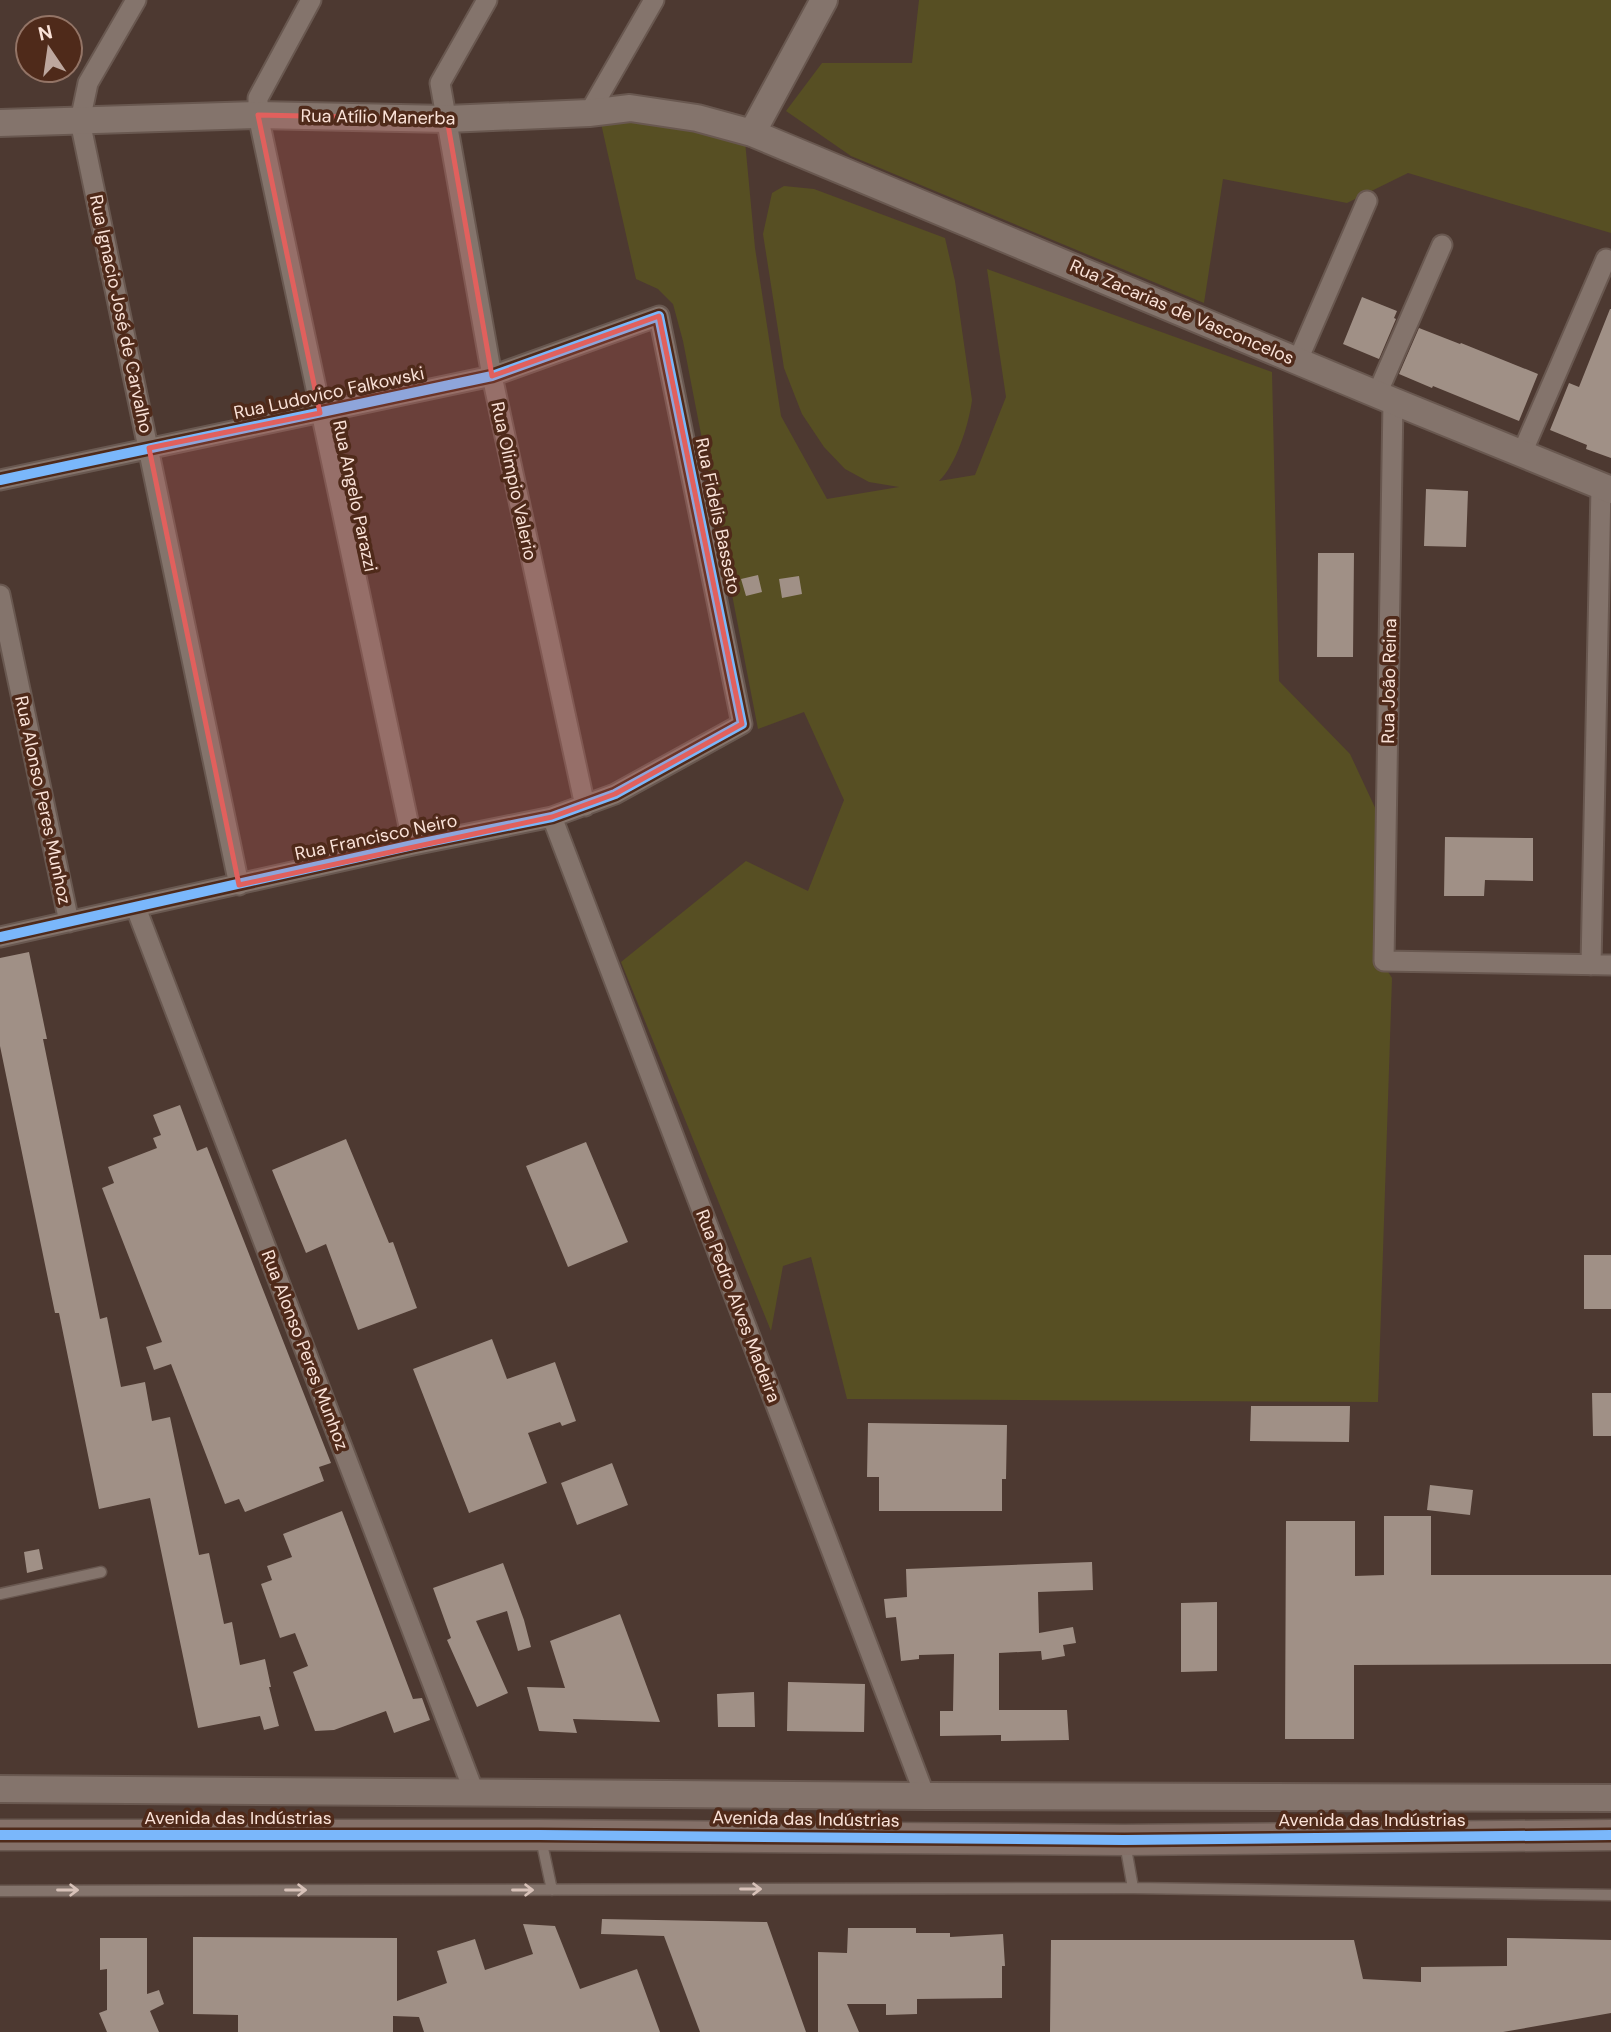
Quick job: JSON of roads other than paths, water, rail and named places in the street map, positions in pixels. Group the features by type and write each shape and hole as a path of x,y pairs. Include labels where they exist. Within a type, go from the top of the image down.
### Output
{"main road":[{"name":"Avenida das Indústrias","path":"0,1835 1124,1839 1611,1835"}],"street":[{"name":"Rua Ignacio José de Carvalho","path":"136,0 88,83 80,121 239,885"},
{"name":"Rua Angelo Parazzi","path":"311,0 258,98 258,116 413,845"},
{"name":"Rua Olimpio Valerio","path":"488,0 440,83 492,376 585,806"},
{"path":"589,113 654,0"},
{"path":"752,133 824,0"},
{"name":"Rua Atílio Manerba","path":"0,123 258,116 447,119 589,113 630,108 697,118 752,133"},
{"name":"Rua Zacarias de Vasconcelos","path":"752,133 1606,488"},
{"path":"1298,360 1367,201"},
{"path":"1385,398 1442,245"},
{"path":"1522,453 1606,259"},
{"name":"Rua Ludovico Falkowski","path":"0,480 492,376 659,316"},
{"name":"Rua Fidelis Basseto","path":"659,316 743,724"},
{"name":"Rua João Reina","path":"1385,398 1384,961 1591,965"},
{"path":"1606,488 1591,965 1611,965"},
{"name":"Rua Alonso Peres Munhoz","path":"0,595 69,922"},
{"name":"Rua Francisco Neiro","path":"0,937 413,845 552,817 615,794 743,724"},
{"name":"Rua Pedro Alves Madeira","path":"552,817 925,1796"},
{"name":"Rua Alonso Peres Munhoz","path":"136,908 474,1792"},
{"name":"Avenida das Indústrias","path":"0,1789 1611,1798"}],"lane":[{"path":"0,1594 101,1572"},
{"path":"540,1835 552,1890"},
{"path":"1124,1839 1133,1888"},
{"path":"0,1891 1133,1888 1611,1895"}]}
